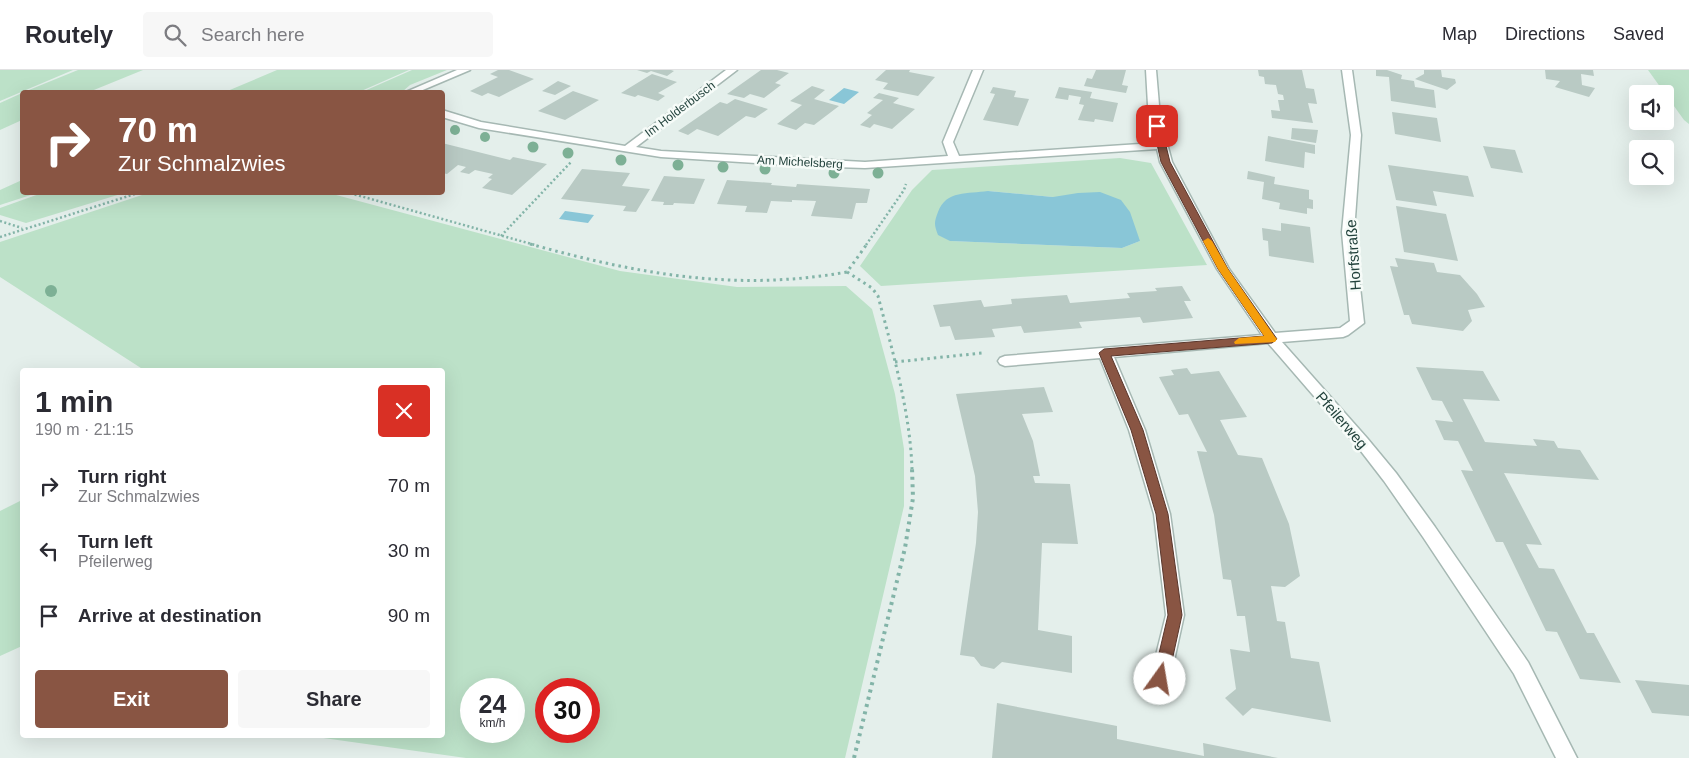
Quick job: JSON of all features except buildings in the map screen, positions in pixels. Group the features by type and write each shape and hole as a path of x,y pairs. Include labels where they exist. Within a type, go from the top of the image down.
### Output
{"street":[{"path":"416,90 465,70"},
{"name":"Im Holderbusch","path":"628,149 732,70"},
{"path":"954,158 948,142 978,70"},
{"name":"Pfeilerweg","path":"1150,70 1150,88 1161,146 1166,162 1223,269 1272,339 1362,442 1430,532 1521,668 1567,758"},
{"name":"Horfstraße","path":"1272,339 1343,332 1357,323 1348,232 1356,135 1347,70"},
{"name":"Am Michelsberg","path":"445,114 479,124 589,144 661,154 804,163 865,165 912,163 954,158 1161,146"},
{"path":"1005,360 1272,339"},
{"path":"1104,353 1137,430 1162,514 1175,615 1160,679"}],"path":[{"path":"501,236 589,144"},
{"path":"357,195 501,236 629,268 738,283 814,279 847,272 904,190 912,163"},
{"path":"0,237 22,228 131,195"},
{"path":"0,221 22,228"},
{"path":"847,272 872,288 878,296 896,362 911,442 913,498 906,548 854,758"},
{"path":"896,362 987,352 1005,360"}],"green space":[{"path":"0,70 73,70 26,90 20,90 20,93 0,101"},
{"path":"78,70 143,70 94,90 29,90"},
{"path":"277,70 409,70 364,90 230,90"},
{"path":"412,70 447,70 410,85 404,90 367,90"},
{"path":"1648,70 1689,70 1689,124 1674,106 1674,85 1659,85"},
{"path":"20,94 20,121 0,130 0,103"},
{"path":"1120,158 1151,163 1207,265 881,286 860,266 912,190 932,170","holes":["988,191 1053,197 1140,241 1122,248 950,241"]},
{"path":"20,181 20,195 31,195 0,205 0,190"},
{"path":"36,195 117,195 26,223 0,215 0,208"},
{"path":"142,195 336,195 620,271 737,287 846,286 872,309 895,394 904,449 904,506 845,758 466,758 323,738 445,738 445,368 141,368 0,277 0,242"},
{"path":"20,501 20,647 0,656 0,511"}],"water":[{"path":"844,88 859,92 844,104 829,100"},
{"path":"988,191 1053,197 1100,192 1121,200 1130,212 1140,241 1122,248 950,241 938,235 935,226 936,218 946,200 958,194"},
{"path":"565,211 594,215 588,223 559,219"}],"slow traffic":[{"path":"1208,241 1223,269 1272,339 1239,342"}],"route":[{"path":"1157,126 1166,162 1223,269 1272,339 1104,353 1137,430 1162,514 1175,615 1160,679"}]}
